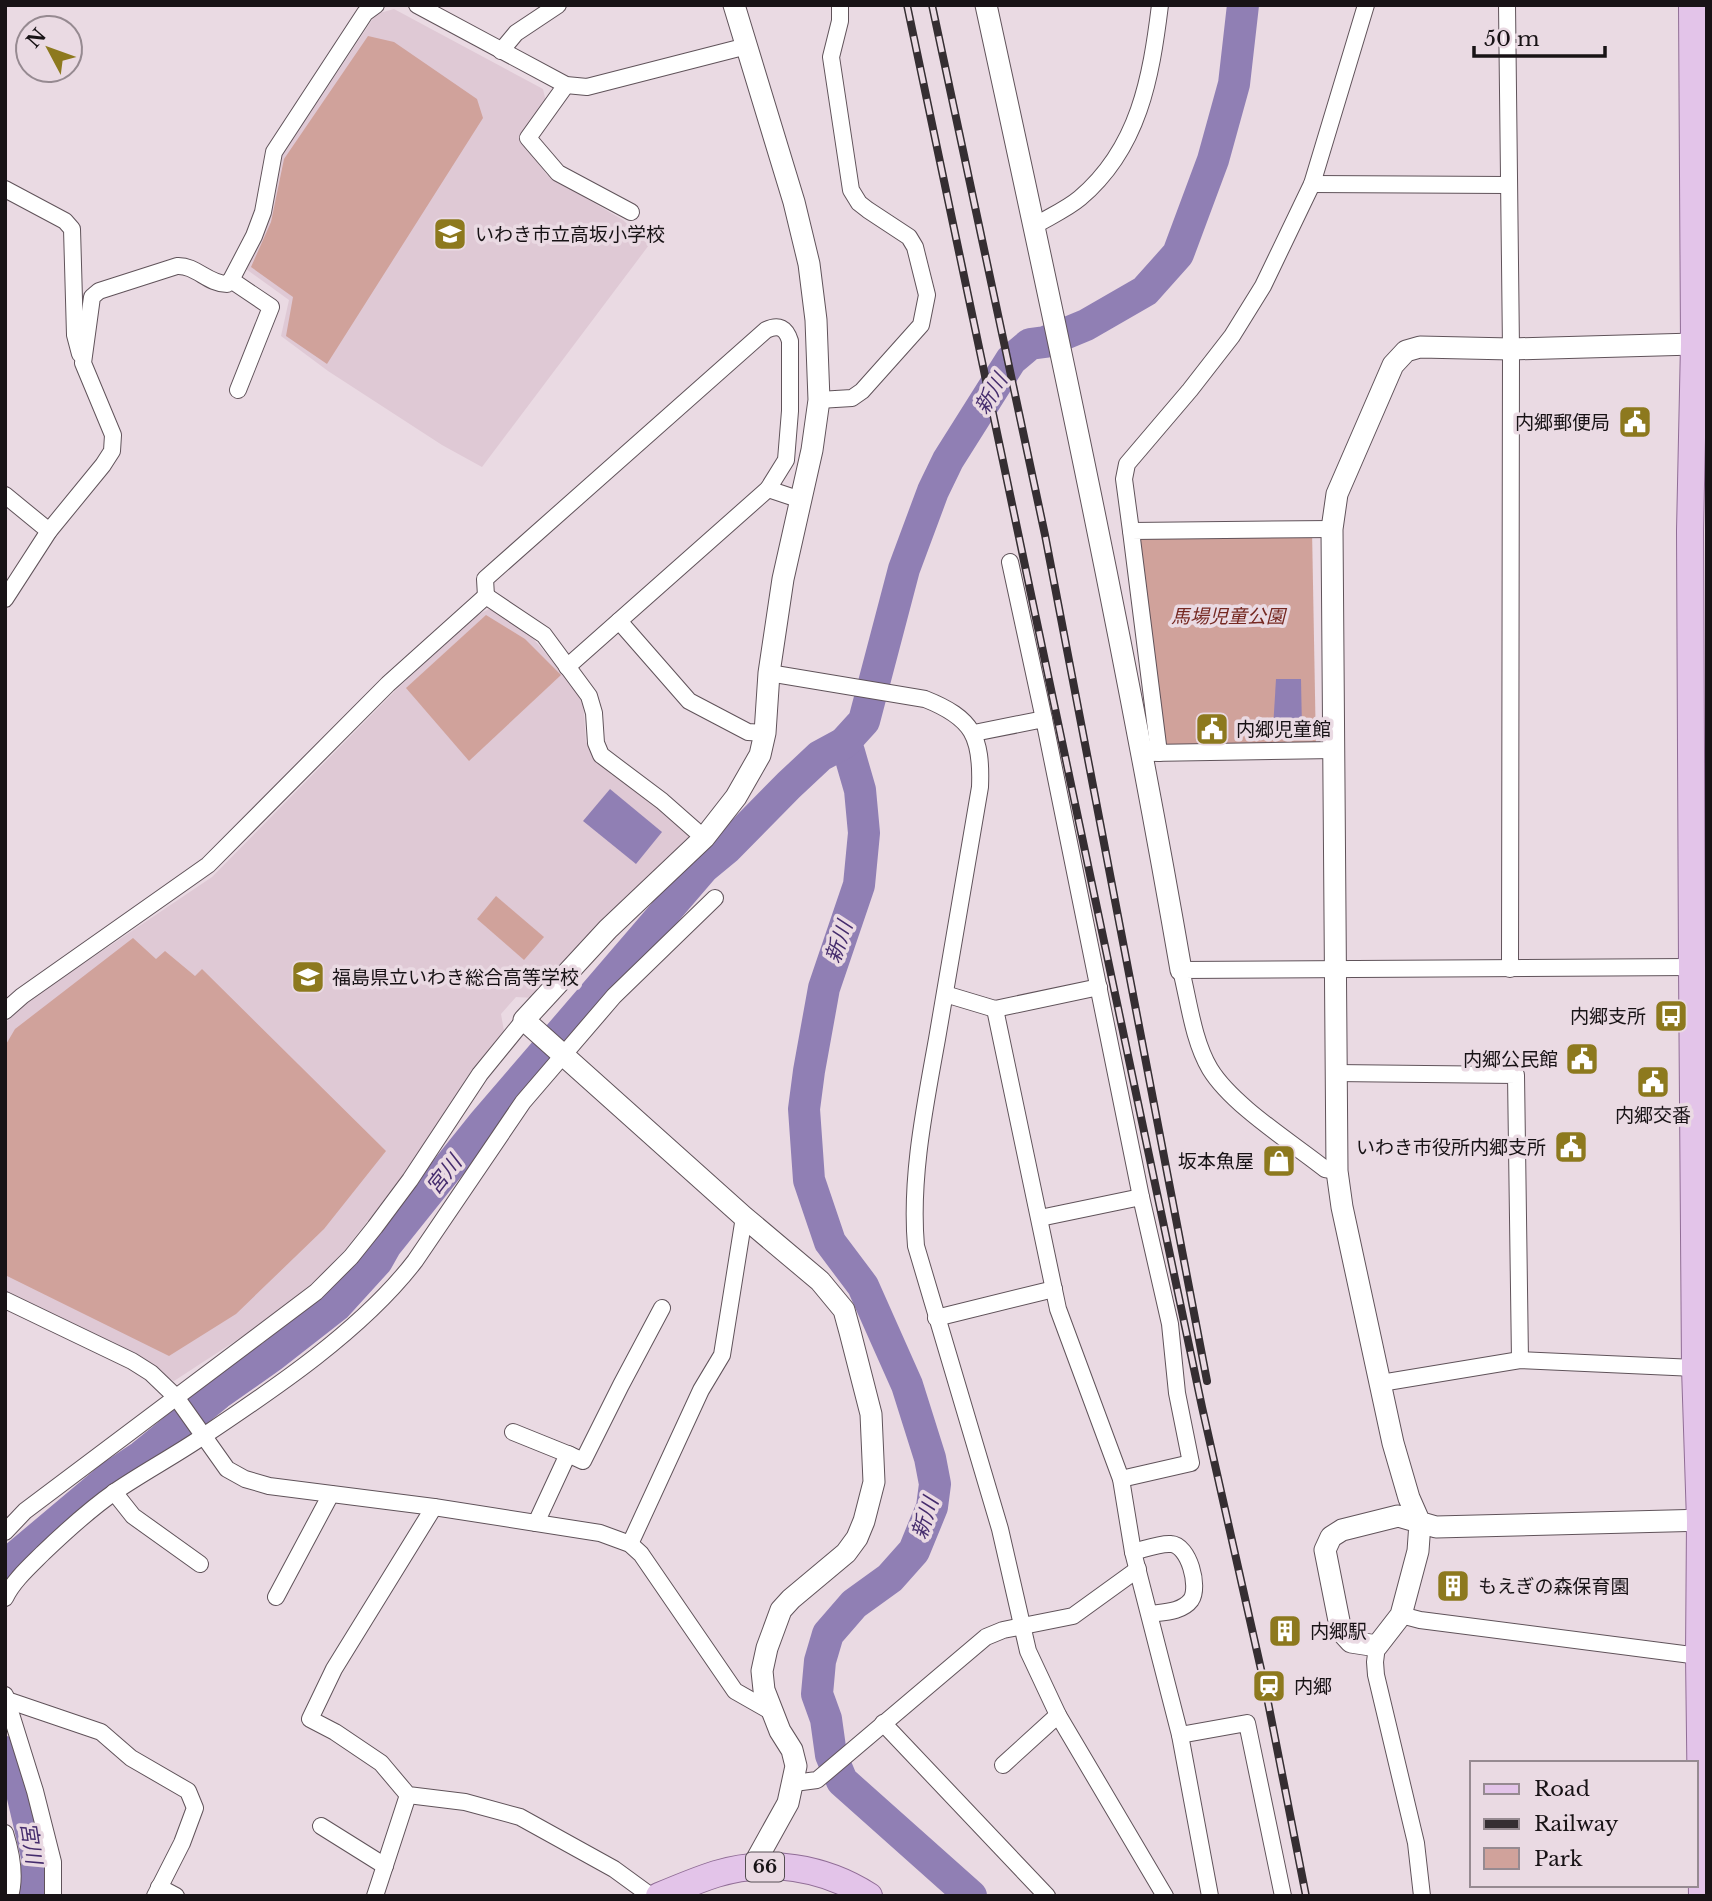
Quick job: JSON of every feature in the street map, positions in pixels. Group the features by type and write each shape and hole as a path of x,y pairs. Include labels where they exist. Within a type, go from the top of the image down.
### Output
{"main road":[{"path":"1692,5 1698,531 1692,967 1695,1368 1703,1520 1699,1656 1702,1896"},
{"name":"66","path":"659,1896 717,1873 753,1866 821,1872 854,1886 869,1896"}],"street":[{"path":"83,363 89,306 92,297 99,290 177,266 190,268 217,284 227,284 231,280 263,212 274,152 365,13 376,5"},
{"path":"417,5 566,85 587,86 747,46"},
{"path":"502,51 516,33 558,5"},
{"path":"5,1532 26,1511 179,1402 316,1292 351,1256 410,1180 480,1074 529,1025 608,929 704,838 736,797 760,755 775,673 783,579 819,400 816,320 809,264 794,202 735,5"},
{"path":"819,400 852,398 862,391 921,325 927,295 915,247 909,237 868,210 851,190 831,57 840,21 840,5"},
{"path":"986,5 1151,753"},
{"path":"1036,235 1107,173 1123,148 1139,110 1153,64 1160,5"},
{"path":"1337,1171 1325,1169 1227,1093 1209,1068 1198,1041 1181,970 1151,753 1124,479 1126,464 1232,336 1263,286 1312,184 1366,5"},
{"path":"1507,5 1511,349 1510,969"},
{"path":"566,85 528,138 558,173 631,212"},
{"path":"1312,184 1507,185"},
{"path":"5,189 65,221 72,229 75,335 114,444 103,465 49,531 5,599"},
{"path":"231,280 271,307 238,390"},
{"path":"486,596 485,579 766,330 774,326 788,333 790,411 786,460 768,489 567,667"},
{"path":"1422,1896 1416,1843 1375,1662 1377,1646 1401,1615 1418,1551 1420,1523 1409,1498 1394,1443 1342,1207 1337,1171 1332,529 1337,494 1393,365 1406,351 1420,347 1511,349 1694,344"},
{"path":"768,489 801,500"},
{"path":"5,495 49,531"},
{"path":"1131,531 1332,529"},
{"path":"1010,562 1141,1197 1170,1324 1177,1393 1191,1463 1121,1479"},
{"path":"486,596 544,635 589,696 594,713 596,743 601,755 662,801 704,838"},
{"path":"5,1011 22,996 208,865 388,684 486,596"},
{"path":"619,621 689,701 748,732 765,733"},
{"path":"775,673 907,695 941,706 974,733 981,758 979,787 929,1087 916,1183 914,1222 918,1259 1000,1529 1028,1651 1058,1715 1165,1896"},
{"path":"974,733 1044,719"},
{"path":"1151,753 1334,750"},
{"path":"5,1598 34,1562 114,1492 310,1360 365,1315 401,1279 523,1102 562,1054 614,996 715,898"},
{"path":"1181,970 1692,967"},
{"path":"945,994 995,1009 1099,987"},
{"path":"995,1009 1058,1309 1121,1479 1133,1552 1180,1735 1210,1896"},
{"path":"529,1025 744,1217 820,1281 844,1310 871,1414 874,1482 857,1538 846,1553 790,1599 781,1610 766,1648 762,1671 764,1690 792,1750 796,1766 788,1803 753,1866"},
{"path":"1335,1073 1516,1075 1520,1360"},
{"path":"1040,1218 1141,1197"},
{"path":"631,1544 701,1390 722,1355 744,1217"},
{"path":"936,1318 1054,1289"},
{"path":"5,1300 132,1361 151,1373 179,1402 227,1469 245,1479 269,1486 434,1507 610,1535 631,1544 641,1554 735,1691 772,1712"},
{"path":"513,1432 583,1461 662,1308"},
{"path":"1381,1383 1520,1360 1695,1368"},
{"path":"536,1523 568,1454 570,1455"},
{"path":"114,1492 133,1516 200,1564"},
{"path":"276,1597 331,1494"},
{"path":"434,1507 334,1670 310,1719 335,1732 381,1763 408,1795 465,1802 520,1817 614,1869 650,1896"},
{"path":"1377,1646 1351,1642 1341,1631 1325,1550 1332,1537 1342,1530 1398,1516 1436,1527 1703,1520"},
{"path":"1133,1552 1169,1543 1182,1549 1187,1555 1195,1588 1192,1598 1176,1610 1150,1614"},
{"path":"794,1783 817,1780 986,1637 1003,1630 1073,1616 1138,1569"},
{"path":"1401,1615 1699,1656"},
{"path":"6,1697 102,1732 131,1758 188,1791 195,1808 182,1843 157,1891 176,1896"},
{"path":"6,1697 35,1791 53,1862 53,1896"},
{"path":"1003,1765 1058,1715"},
{"path":"1180,1735 1247,1723 1283,1896"},
{"path":"880,1726 1047,1896"},
{"path":"375,1896 408,1795"},
{"path":"321,1826 385,1866"},
{"path":"5,1833 11,1853 10,1896"}],"shaded area":[{"name":"いわき市立高坂小学校","path":"394,9 543,89 546,102 521,134 524,144 547,175 623,220 649,245 482,467 442,445 328,371 281,336 289,300 246,269 267,224 281,157 376,14"},
{"name":"福島県立いわき総合高等学校","path":"495,606 530,635 572,684 583,702 586,742 598,761 611,774 656,805 692,839 535,998 516,997 501,1014 504,1031 469,1074 404,1175 344,1251 317,1279 266,1321 174,1381 5,1294 5,1024 19,1007 212,877 395,691 473,617"},
{"path":"1276,679 1301,679 1302,730 1273,729"},
{"path":"610,789 662,832 636,864 583,821"}],"green space":[{"path":"368,36 394,42 477,99 483,118 327,364 286,336 293,297 251,267 271,222 284,159"},
{"name":"馬場児童公園","path":"1312,529 1316,750 1159,753 1131,531"},
{"path":"486,615 525,639 561,675 469,761 406,688"},
{"path":"496,896 544,937 524,960 477,919"},
{"path":"133,938 156,959 165,951 195,976 202,969 386,1151 324,1229 236,1314 169,1356 5,1275 5,1046 15,1029"}],"waterway":[{"name":"宮川","path":"5,1566 112,1476 142,1456 218,1394 336,1306 377,1261 386,1245 483,1124 703,868 726,849 820,756 844,743 864,721 904,569 933,491 948,460 1011,360 1030,344 1045,342 1086,325 1145,291 1178,254 1213,160 1234,84 1243,5"},
{"name":"新川","path":"844,743 860,790 864,833 859,885 824,988 809,1071 804,1109 809,1180 830,1242 863,1286 907,1385 930,1458 935,1484 932,1507 914,1551 890,1578 854,1604 828,1634 820,1661 817,1694 826,1719 831,1755 842,1781 971,1896"},
{"name":"宮川","path":"5,1752 22,1793 38,1861 32,1896"}],"railway":[{"path":"907,5 1202,1407 1265,1687 1306,1896"},
{"path":"932,5 1045,535 1207,1381"}],"place":[{"name":"いわき市立高坂小学校","path":"450,234"},
{"name":"内郷郵便局","path":"1635,422"},
{"name":"内郷児童館","path":"1212,729"},
{"name":"福島県立いわき総合高等学校","path":"308,977"},
{"name":"内郷支所","path":"1671,1016"},
{"name":"内郷公民館","path":"1582,1059"},
{"name":"内郷交番","path":"1653,1082"},
{"name":"いわき市役所内郷支所","path":"1571,1147"},
{"name":"坂本魚屋","path":"1279,1161"},
{"name":"もえぎの森保育園","path":"1453,1586"},
{"name":"内郷駅","path":"1285,1631"},
{"name":"内郷","path":"1269,1686"}]}
